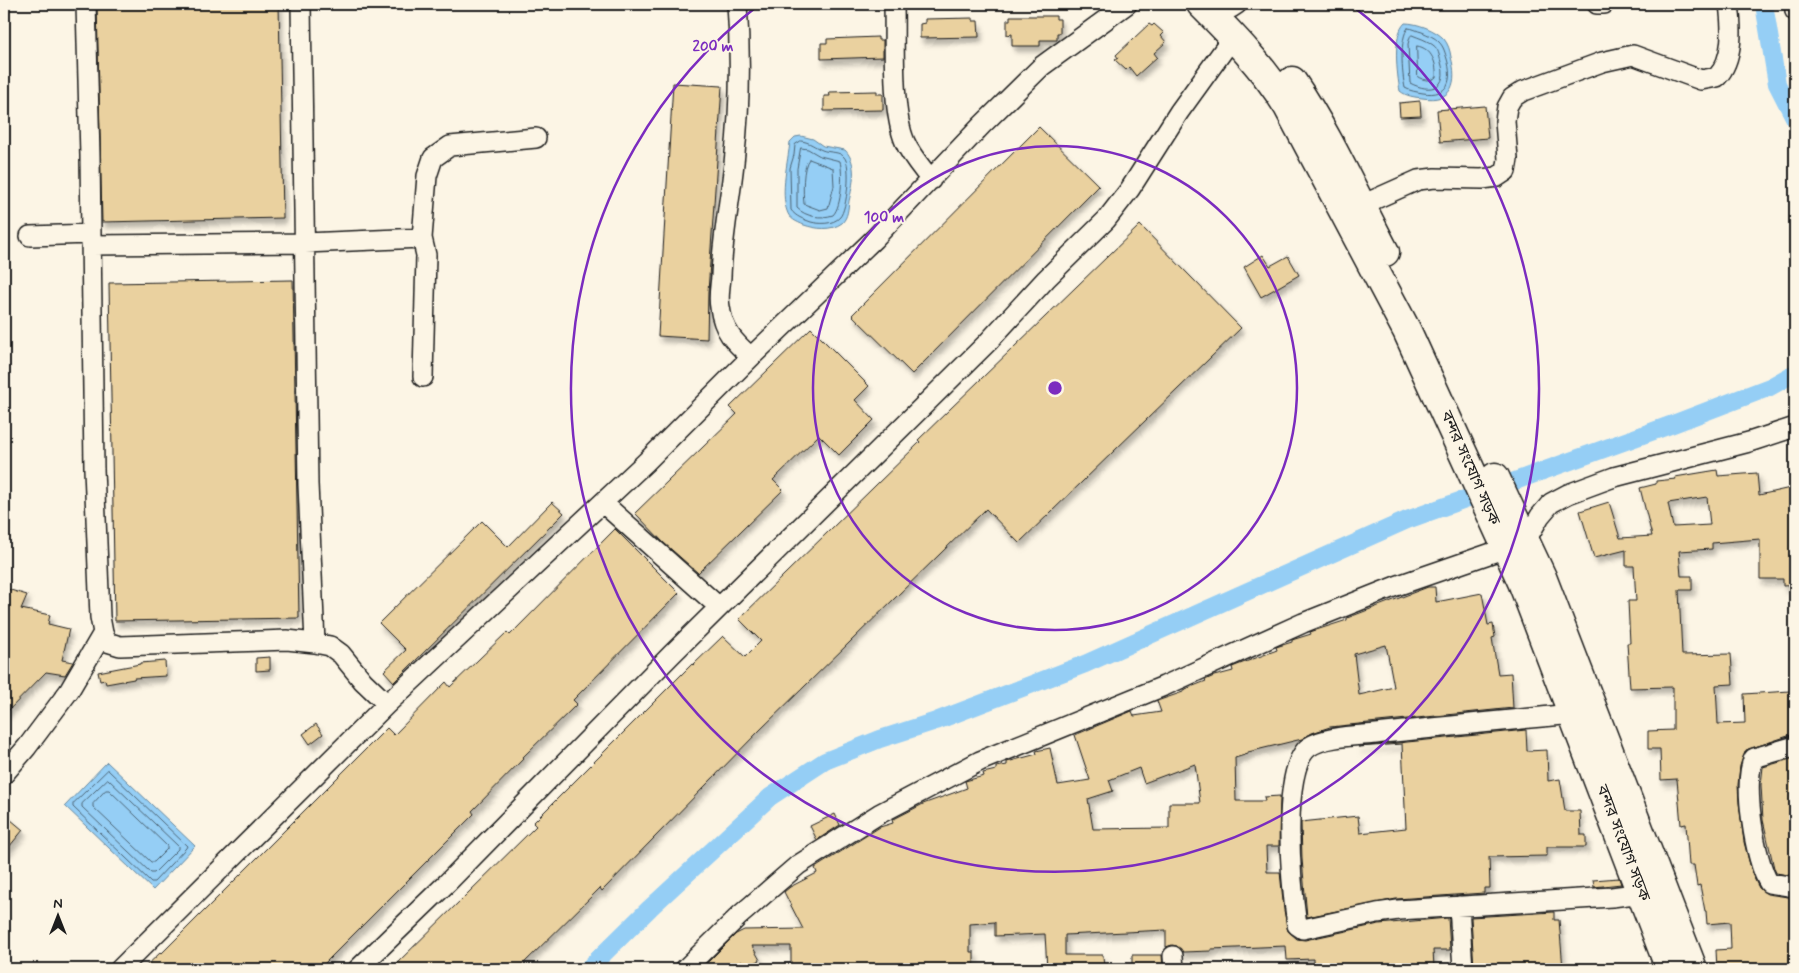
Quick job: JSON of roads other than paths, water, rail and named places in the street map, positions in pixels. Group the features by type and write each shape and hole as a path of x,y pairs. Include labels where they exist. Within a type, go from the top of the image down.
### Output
{"highway":[{"name":"বন্দর সংযোগ সড়ক","path":"1202,4 1276,86 1407,330 1439,379"},
{"name":"বন্দর সংযোগ সড়ক","path":"1231,5 1287,73 1310,107 1420,318 1439,379 1516,545 1522,582 1570,676 1693,969"},
{"name":"বন্দর সংযোগ সড়ক","path":"1570,676 1573,714 1670,969"}],"street":[{"path":"86,4 94,477 98,588 103,633 108,642 120,646 287,640 330,646 341,654 363,681 387,704"},
{"path":"301,4 308,484 314,643"},
{"path":"737,4 740,91 734,164 721,259 719,306 723,323 732,341 751,357"},
{"path":"894,4 898,117 904,141 931,180"},
{"path":"120,969 387,704 603,503 713,397 751,357 874,239 982,125 1042,66 1128,4"},
{"path":"1597,4 1604,4"},
{"path":"1362,204 1418,180 1497,177 1506,171 1508,159 1505,121 1507,107 1512,98 1523,91 1602,62 1633,56 1700,80 1717,78 1724,70 1729,56 1729,4"},
{"path":"1795,4 1795,11"},
{"path":"358,969 447,883 719,607 988,342 1046,279 1106,220 1130,189 1179,112 1233,37"},
{"path":"423,377 426,255 422,238 427,176 433,158 450,146 536,138"},
{"path":"30,236 91,240 304,243 422,238"},
{"path":"684,969 739,916 798,865 879,814 955,773 996,754 1164,686 1303,623 1396,586 1516,545 1551,503 1568,494 1614,477 1691,458 1795,427"},
{"path":"603,503 719,607"},
{"path":"4,774 27,747 64,697 103,633"},
{"path":"1573,714 1470,723 1343,738 1320,742 1308,747 1299,760 1291,798 1289,822 1297,925 1303,929 1378,913 1612,897 1642,893"},
{"path":"1795,746 1754,758 1749,774 1751,812 1757,852 1764,876 1769,883 1795,887"},
{"path":"1459,906 1463,969"}],"water":[{"path":"1405,23 1415,24 1431,30 1441,36 1448,45 1454,75 1451,89 1447,94 1432,99 1407,95 1400,91 1396,55 1398,36"},
{"path":"801,136 813,139 823,146 845,150 852,161 853,181 847,213 844,221 838,226 818,228 809,226 794,220 788,214 785,204 784,186 790,142 795,137"},
{"path":"107,762 195,846 153,890 65,806"}],"waterway":[{"path":"1764,4 1777,84 1795,119"},
{"path":"588,969 650,908 770,797 825,761 1085,664 1407,520 1673,424 1770,387 1795,373"}]}
